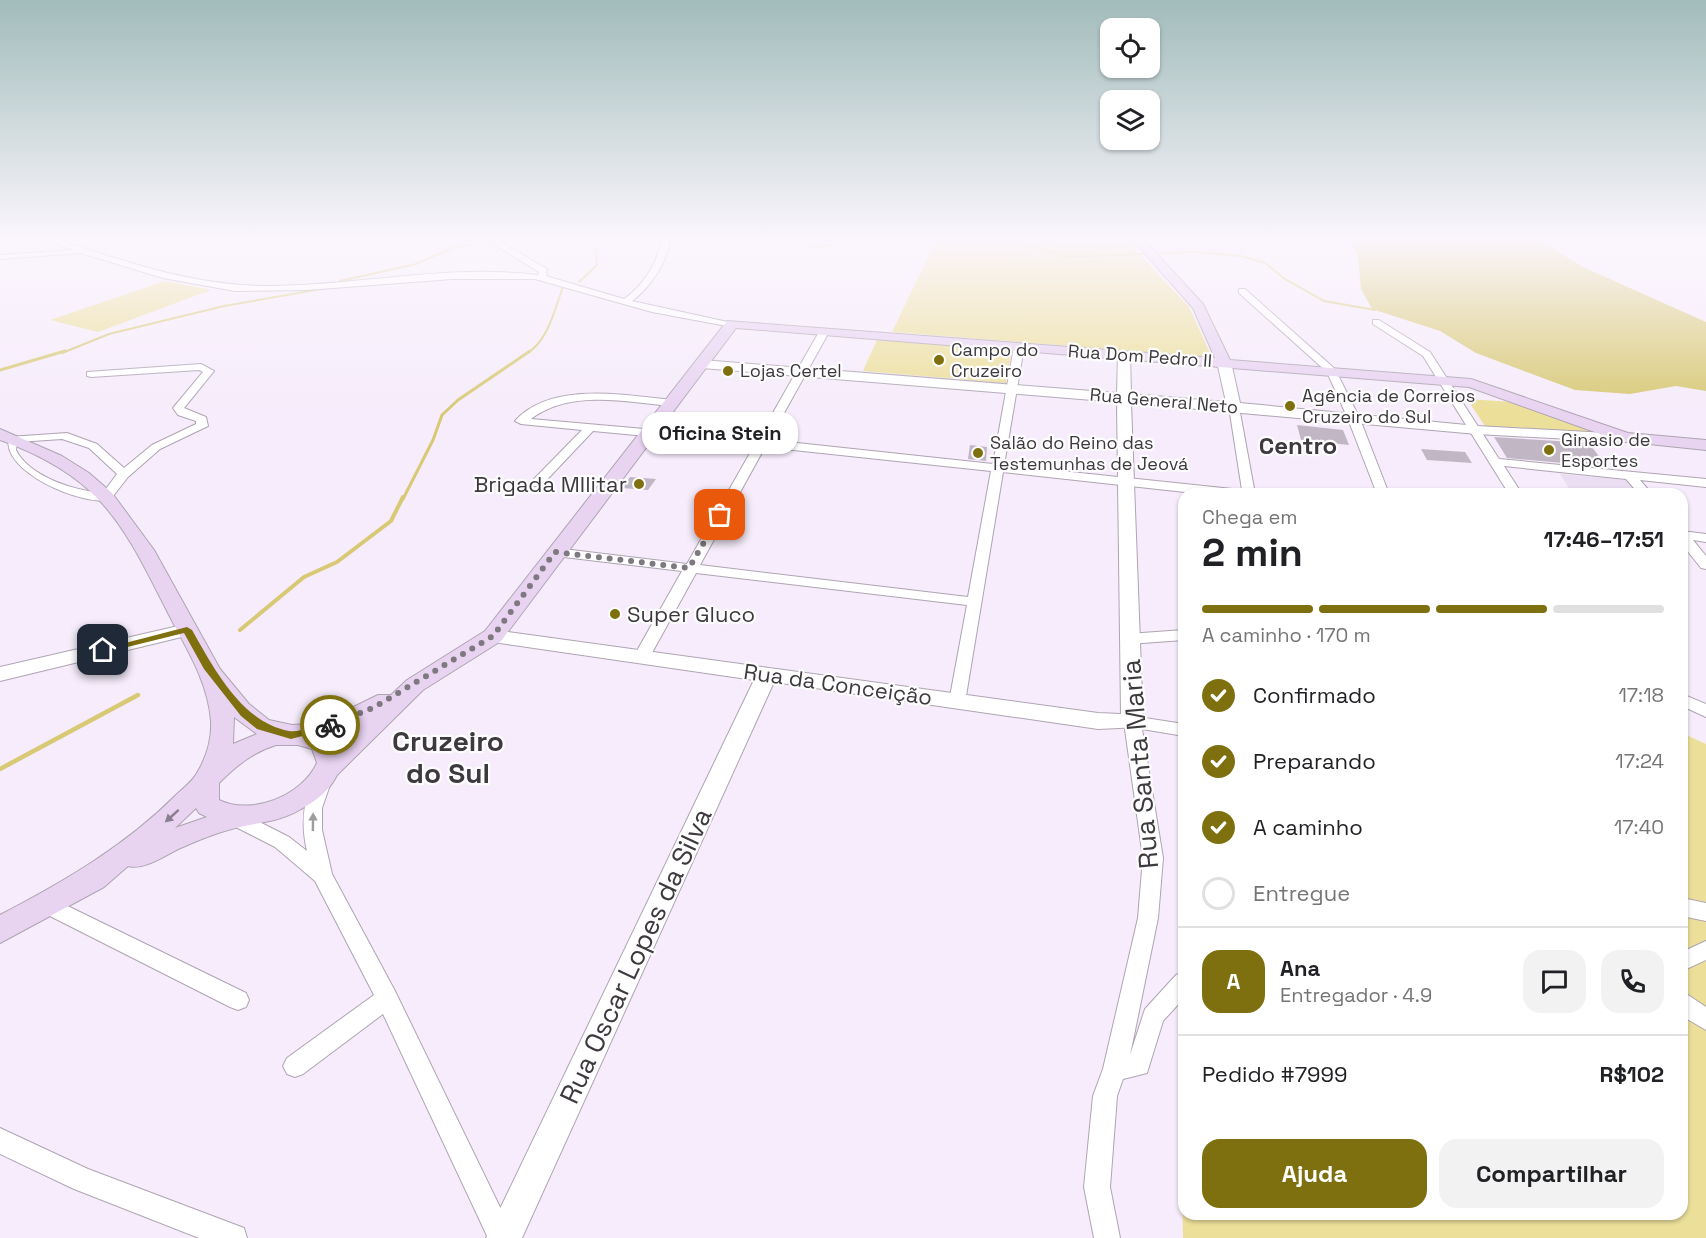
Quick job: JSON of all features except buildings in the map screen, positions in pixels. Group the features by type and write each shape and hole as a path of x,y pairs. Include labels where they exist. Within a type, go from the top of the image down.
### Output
{"main road":[{"path":"1189,297 1202,311 1224,362"},
{"path":"82,885 162,824 212,773 248,747 350,719 416,685 493,636 555,552 732,324"},
{"name":"Rua Dom Pedro II","path":"732,324 1443,381 1481,386 1626,438 1706,445"},
{"path":"7,436 64,465 106,497 130,530 208,667 245,714 261,726 311,738 325,748 329,762 326,770"},
{"path":"208,667 223,724 221,743 204,791 208,806 223,816 235,818 250,817 282,808 310,791 326,770 416,685"},
{"path":"0,930 155,847 235,818"}],"street":[{"name":"Rua Dom Pedro II","path":"609,297 684,319 732,324"},
{"path":"627,302 635,297"},
{"path":"1248,297 1331,372 1354,419 1381,488"},
{"path":"1376,322 1427,354 1512,488"},
{"path":"642,656 689,568 824,332"},
{"path":"957,702 1019,347"},
{"name":"Rua Santa Maria","path":"1107,1238 1097,1187 1106,1096 1115,1070 1149,918 1153,858 1132,722 1122,398 1124,355"},
{"path":"1224,362 1248,488"},
{"name":"Rua General Neto","path":"702,364 1012,388 1477,430 1626,438"},
{"path":"90,374 201,367 209,371 178,408 182,413 202,419 202,426 156,447 124,474 106,497"},
{"path":"672,403 594,396 545,407 529,413 521,421 761,443 1189,488"},
{"path":"537,483 590,428"},
{"path":"7,436 63,435 78,439 100,450 124,474"},
{"path":"1497,462 1706,483"},
{"path":"1630,476 1641,488"},
{"path":"1688,536 1706,538"},
{"path":"1688,543 1706,565"},
{"path":"555,552 975,602"},
{"path":"0,674 187,630"},
{"path":"1128,639 1178,635"},
{"name":"Rua da Conceição","path":"493,636 957,702 1178,729"},
{"name":"Rua Oscar Lopes da Silva","path":"503,1238 664,891 729,760 767,674"},
{"path":"1688,703 1706,711"},
{"path":"326,770 313,808 312,830 322,875 387,998 503,1238"},
{"path":"235,818 282,842 322,875"},
{"path":"47,905 238,1000"},
{"path":"1688,908 1706,912"},
{"path":"1688,959 1706,950"},
{"path":"1115,1070 1139,1065 1153,1016 1178,989"},
{"path":"295,1066 387,998"},
{"path":"1688,1008 1706,1019"},
{"path":"0,1141 83,1180 234,1238"}],"shaded area":[{"path":"118,297 193,297 98,332 50,320"},
{"path":"909,297 1179,297 1189,307 1212,357 892,332"},
{"path":"1365,297 1650,297 1706,322 1706,391 1676,386 1630,394 1575,390 1476,353 1440,331 1372,309"},
{"name":"Campo do Cruzeiro","path":"877,340 1012,349 1006,383 863,371"},
{"path":"1467,399 1514,402 1601,432 1485,426"},
{"path":"1560,474 1628,480 1634,488 1569,488"},
{"path":"1688,736 1706,744 1706,1238 1183,1238 1183,1220 1688,1220"}],"waterway":[{"path":"62,353 109,334 224,306 277,297"},
{"path":"528,353 546,332 560,297"},
{"path":"1317,297 1324,301 1375,310"},
{"path":"0,370 65,351"},
{"path":"403,499 433,440 442,415 458,400 530,351"},
{"path":"240,630 304,577 337,562 391,521 403,497"},
{"path":"0,769 138,695"}],"way so far":[{"path":"330,725 373,708 416,685 493,636 555,552 689,568 720,515"}],"place":[{"name":"Campo do Cruzeiro","path":"939,360"},
{"name":"Lojas Certel","path":"728,371"},
{"name":"Agência de Correios Cruzeiro do Sul","path":"1290,406"},
{"name":"Ginasio de Esportes","path":"1549,450"},
{"name":"Salão do Reino das Testemunhas de Jeová","path":"978,453"},
{"name":"Brigada MIlitar","path":"639,484"},
{"name":"Oficina Stein","path":"720,515"},
{"name":"Super Gluco","path":"615,614"}],"district":[{"name":"Centro","path":"1298,446"},
{"name":"Cruzeiro do Sul","path":"448,757"}],"route":[{"path":"103,650 187,630 208,667 245,714 261,726 291,735 330,725"}]}
